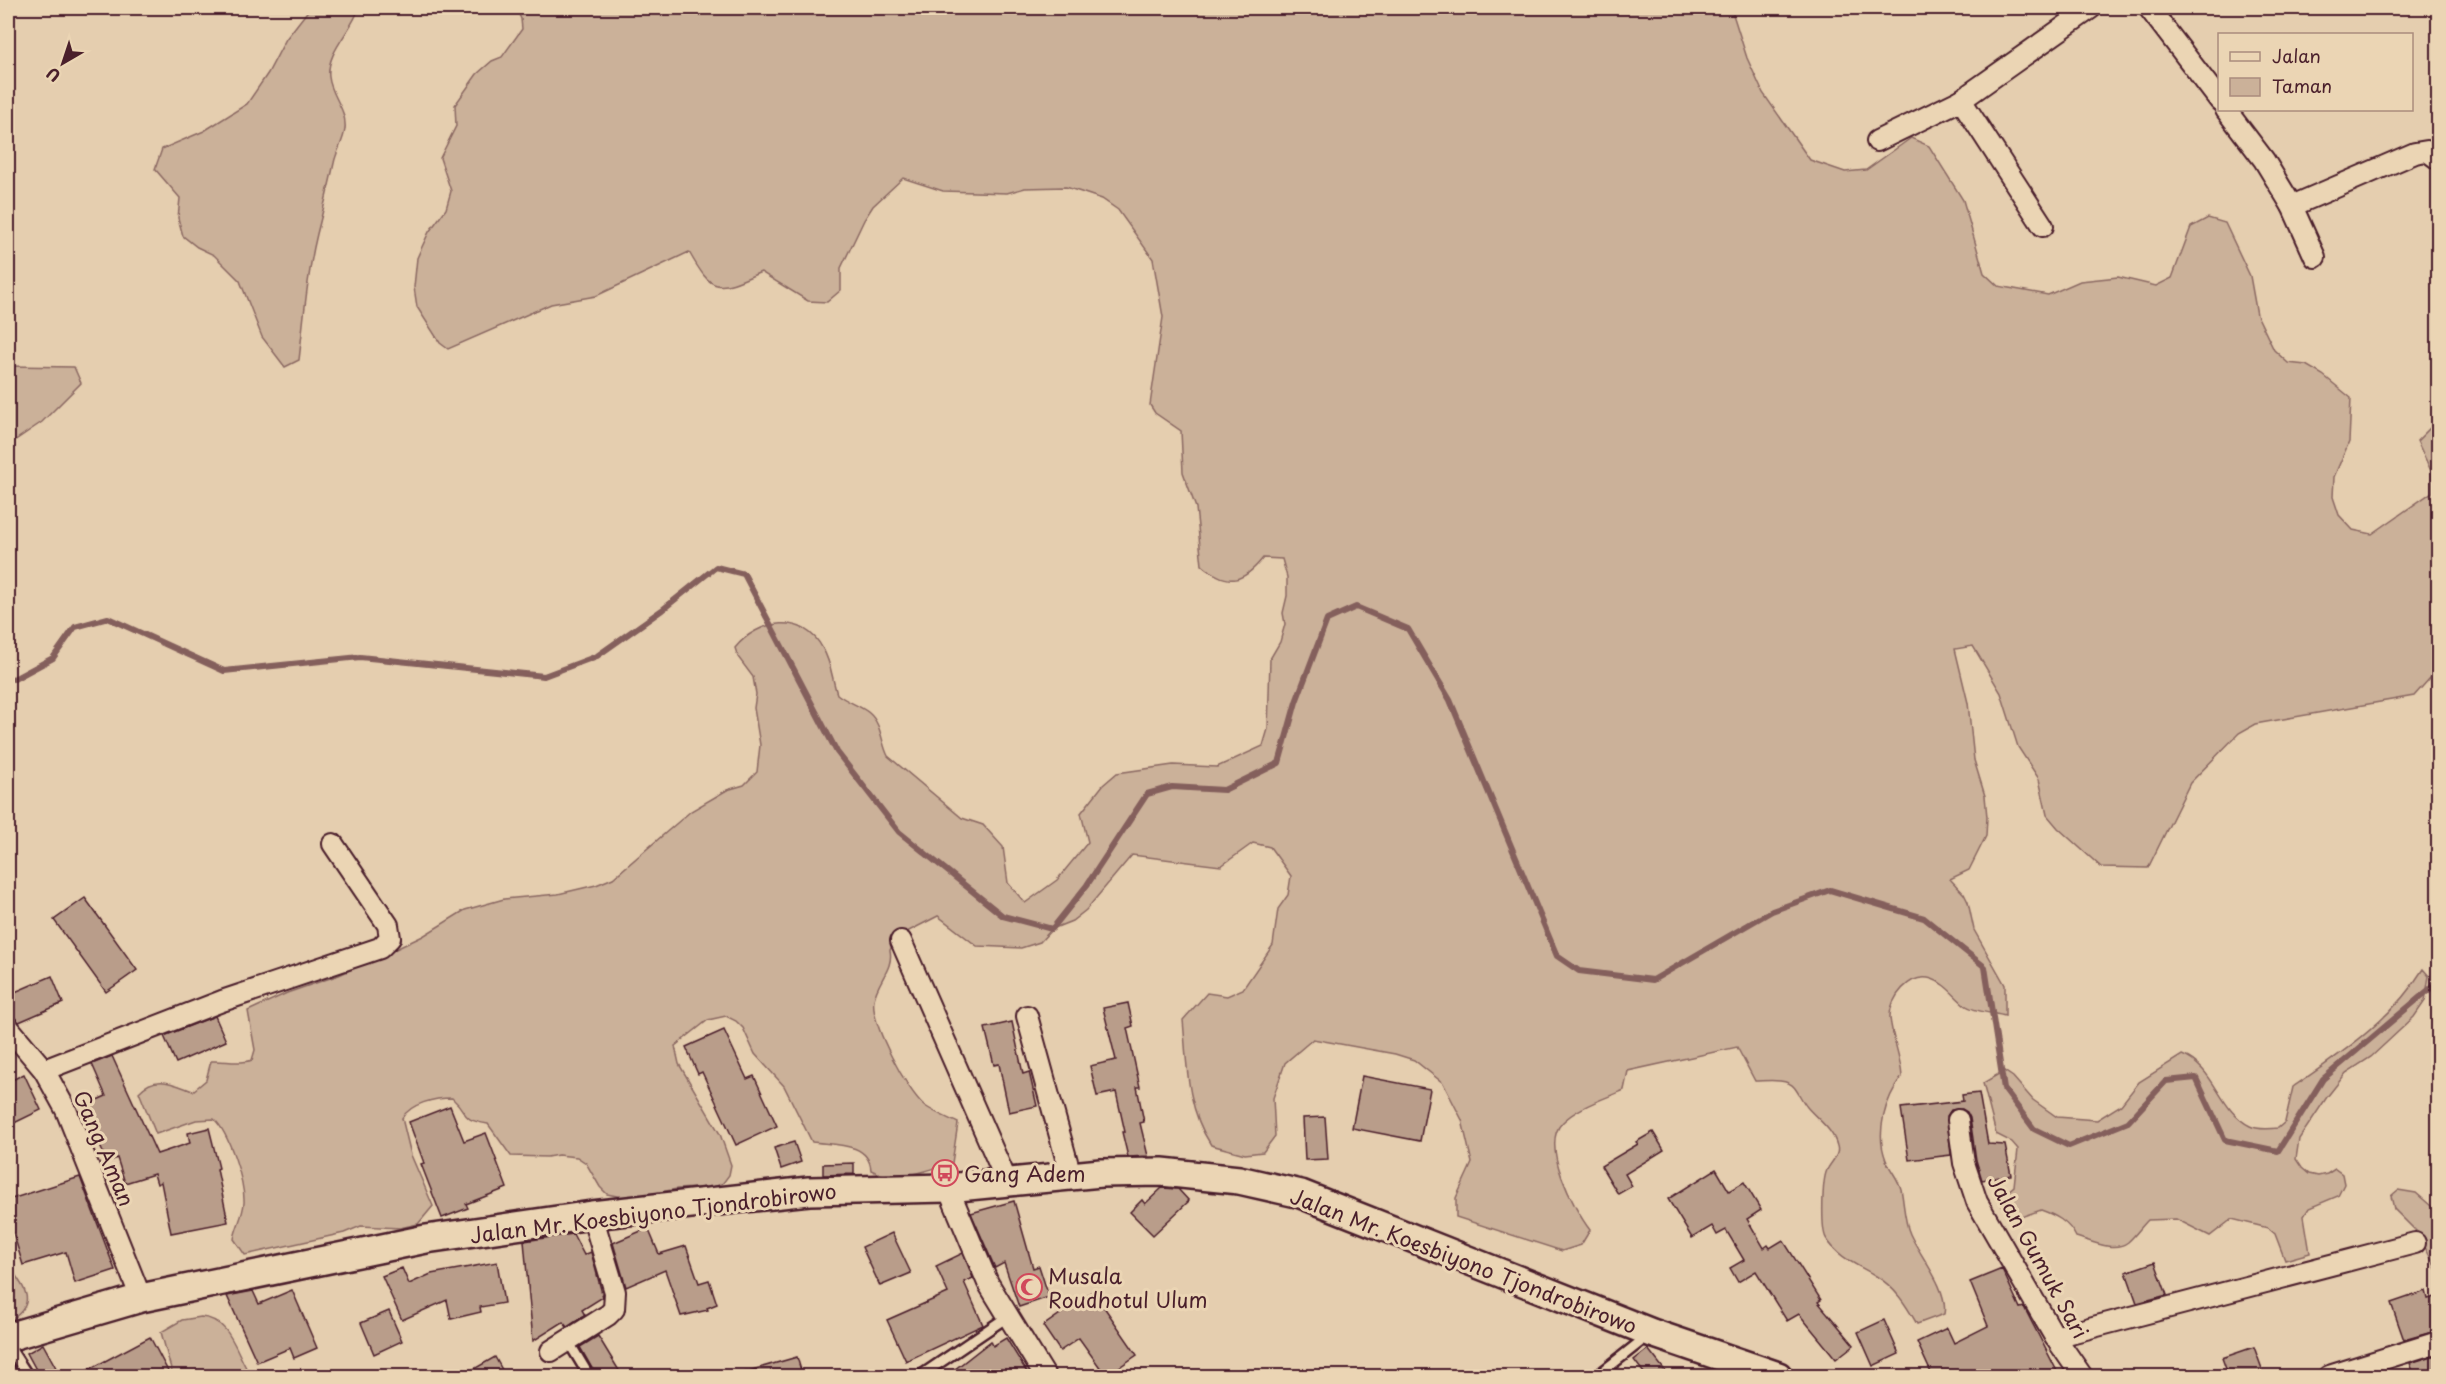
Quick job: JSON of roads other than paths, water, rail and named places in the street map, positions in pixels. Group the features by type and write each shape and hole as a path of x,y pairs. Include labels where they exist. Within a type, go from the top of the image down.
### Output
{"main road":[{"name":"Jalan Mr. Koesbiyono Tjondrobirowo","path":"8,1338 141,1298 426,1239 592,1215 809,1191 948,1188 1071,1176 1162,1172 1239,1180 1301,1194 1652,1333 1778,1377"}],"street":[{"path":"1877,141 1960,100 2091,8"},
{"path":"2149,8 2218,98"},
{"path":"1960,100 2043,226"},
{"path":"2227,111 2264,160 2292,206 2315,257"},
{"path":"2292,206 2415,153 2427,151 2439,159"},
{"path":"44,1070 222,1002 380,948 390,938 388,926 333,844"},
{"path":"901,941 1007,1182"},
{"path":"1027,1016 1071,1176"},
{"name":"Gang Aman","path":"8,1027 44,1070 66,1110 141,1298"},
{"name":"Jalan Gumuk Sari","path":"1958,1120 1964,1163 1975,1196 2055,1337 2082,1377"},
{"path":"948,1188 988,1283 1045,1377"},
{"path":"560,1346 614,1309 615,1292 592,1215"},
{"path":"2055,1337 2415,1243"},
{"path":"2329,1377 2439,1342"}],"lane":[{"path":"920,1377 1007,1317"},
{"path":"1597,1377 1652,1333"},
{"path":"8,1338 13,1353 28,1377"},
{"path":"560,1346 589,1377"}],"waterway":[{"path":"8,678 14,679 53,658 75,627 108,618 224,671 360,657 544,676 597,656 662,610 716,567 744,574 837,752 899,832 1003,916 1052,929 1087,885 1147,794 1172,787 1224,790 1279,763 1296,702 1327,620 1356,607 1408,629 1450,700 1557,956 1579,971 1653,980 1772,911 1830,890 1924,918 1985,967 2004,1089 2034,1129 2069,1146 2128,1122 2166,1081 2196,1078 2225,1140 2278,1151 2323,1079 2438,982"}],"place":[{"name":"Gang Adem","path":"945,1173"},
{"name":"Musala Roudhotul Ulum","path":"1029,1287"}]}
